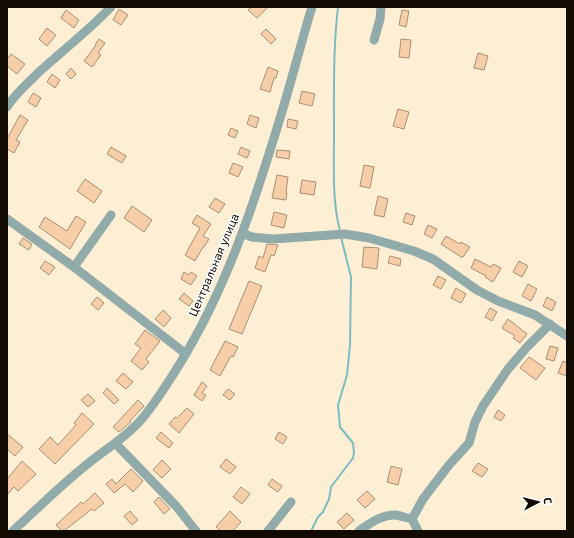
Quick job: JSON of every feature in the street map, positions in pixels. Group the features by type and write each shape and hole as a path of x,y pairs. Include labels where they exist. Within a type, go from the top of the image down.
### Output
{"street":[{"path":"7,107 27,83 88,30 110,7"},
{"name":"Центральная улица","path":"13,531 86,465 126,436 141,421 186,354 202,326 216,297 242,233 281,114 312,7"},
{"path":"374,40 380,19 381,7"},
{"path":"74,266 111,215"},
{"path":"7,219 74,266 186,354"},
{"path":"242,233 252,237 273,239 345,234 369,238 414,251 433,259 465,282 498,301 534,315 567,336"},
{"path":"412,519 423,499 469,443 475,422 483,406 527,347 550,324"},
{"path":"116,444 176,506 196,531"},
{"path":"268,531 291,502"},
{"path":"360,531 370,523 384,517 395,515 412,519"},
{"path":"412,519 418,531"}],"building":[{"path":"252,7 268,7 257,18 248,10"},
{"path":"119,9 128,15 121,25 113,20"},
{"path":"66,10 79,20 74,28 61,18"},
{"path":"402,10 409,11 406,27 399,25"},
{"path":"47,28 56,35 47,46 39,39"},
{"path":"266,29 276,39 271,44 261,34"},
{"path":"99,39 105,43 98,53 101,55 92,67 84,61"},
{"path":"401,39 411,40 409,58 399,57"},
{"path":"478,53 488,56 484,70 474,68"},
{"path":"11,54 25,64 17,74 7,66 7,59"},
{"path":"268,67 278,71 276,78 274,78 270,92 260,89"},
{"path":"71,68 76,74 71,79 66,74"},
{"path":"52,74 60,80 55,88 47,82"},
{"path":"302,91 315,94 312,106 299,103"},
{"path":"33,93 41,98 36,107 28,102"},
{"path":"398,109 409,112 404,129 393,126"},
{"path":"20,115 28,120 16,140 20,142 14,153 7,149 7,139"},
{"path":"250,115 259,118 256,128 247,124"},
{"path":"288,119 298,121 296,129 287,127"},
{"path":"231,128 238,131 235,138 228,135"},
{"path":"111,147 126,156 122,163 107,154"},
{"path":"241,147 250,151 247,158 238,154"},
{"path":"277,150 290,151 289,159 276,157"},
{"path":"233,163 243,167 238,177 229,173"},
{"path":"364,165 374,167 370,188 360,186"},
{"path":"277,175 288,177 286,200 272,198"},
{"path":"85,179 102,191 94,203 77,191"},
{"path":"302,180 316,182 314,195 300,193"},
{"path":"378,196 388,199 384,217 374,215"},
{"path":"215,198 225,204 219,213 209,207"},
{"path":"132,206 152,220 144,232 124,218"},
{"path":"274,212 287,215 284,228 271,225"},
{"path":"406,213 415,216 412,225 403,222"},
{"path":"197,215 211,224 203,236 209,239 195,261 185,255 200,228 192,223"},
{"path":"76,216 86,222 70,249 39,227 45,217 67,231"},
{"path":"428,225 437,229 432,238 424,234"},
{"path":"446,236 460,244 461,242 470,247 463,257 441,244"},
{"path":"23,238 32,244 29,250 19,244"},
{"path":"267,244 278,245 274,256 271,255 265,272 255,268 259,256 263,258"},
{"path":"364,247 379,248 377,269 362,267"},
{"path":"390,256 401,259 400,266 388,263"},
{"path":"475,259 491,267 493,264 501,268 493,282 485,277 486,276 471,268"},
{"path":"45,261 55,267 49,275 40,268"},
{"path":"519,261 528,266 522,277 513,272"},
{"path":"184,272 189,275 191,272 197,276 191,285 181,279"},
{"path":"438,276 446,280 441,289 433,285"},
{"path":"249,281 262,286 242,334 229,329"},
{"path":"528,284 537,289 531,301 522,296"},
{"path":"456,288 466,294 461,303 451,298"},
{"path":"184,293 193,301 189,306 179,299"},
{"path":"97,297 104,303 98,310 91,304"},
{"path":"547,297 556,302 552,311 543,306"},
{"path":"490,308 497,312 492,321 485,317"},
{"path":"163,310 171,318 164,327 155,319"},
{"path":"508,319 527,334 520,343 513,338 515,336 502,328"},
{"path":"145,330 160,341 146,359 149,362 142,370 131,361 141,348 135,344"},
{"path":"225,341 238,347 233,357 231,356 220,376 210,370"},
{"path":"550,346 558,348 554,361 546,359"},
{"path":"529,357 545,368 536,380 520,368"},
{"path":"563,361 567,363 567,376 558,373"},
{"path":"123,373 133,382 126,389 116,381"},
{"path":"202,382 207,386 202,393 206,395 202,401 194,395"},
{"path":"107,388 119,400 114,404 103,393"},
{"path":"228,389 235,394 230,400 223,395"},
{"path":"88,394 95,401 88,407 81,400"},
{"path":"138,400 144,406 130,421 131,422 119,432 113,427"},
{"path":"187,408 194,414 179,433 169,424 175,417 177,418"},
{"path":"498,410 505,415 501,421 494,417"},
{"path":"82,413 94,424 55,464 39,449 50,437 58,445 76,425 74,423"},
{"path":"161,432 173,443 169,448 156,438"},
{"path":"279,432 287,437 283,444 275,439"},
{"path":"7,434 23,447 15,456 7,449"},
{"path":"226,459 236,467 230,474 220,467"},
{"path":"162,460 171,469 162,478 153,470"},
{"path":"22,461 36,474 18,491 14,487 7,495 7,479"},
{"path":"478,463 488,469 482,477 472,471"},
{"path":"391,466 402,469 398,485 387,482"},
{"path":"131,469 143,481 133,492 125,484 114,493 106,484 112,479 116,484"},
{"path":"272,479 282,486 278,492 268,485"},
{"path":"241,487 250,494 242,504 233,497"},
{"path":"367,491 375,499 365,508 357,500"},
{"path":"95,493 104,503 94,511 92,509 64,531 56,525 81,502 83,504"},
{"path":"159,497 170,509 164,514 154,502"},
{"path":"130,511 138,520 132,525 124,516"},
{"path":"230,511 241,522 233,531 221,531 216,527"},
{"path":"347,513 354,520 344,529 337,522"}],"waterway":[{"path":"338,7 334,72 334,172 337,219 340,231"},
{"path":"311,531 329,499 331,487 353,458 354,452 353,443 340,427 338,405 347,375 350,345 351,277 341,237"}]}
